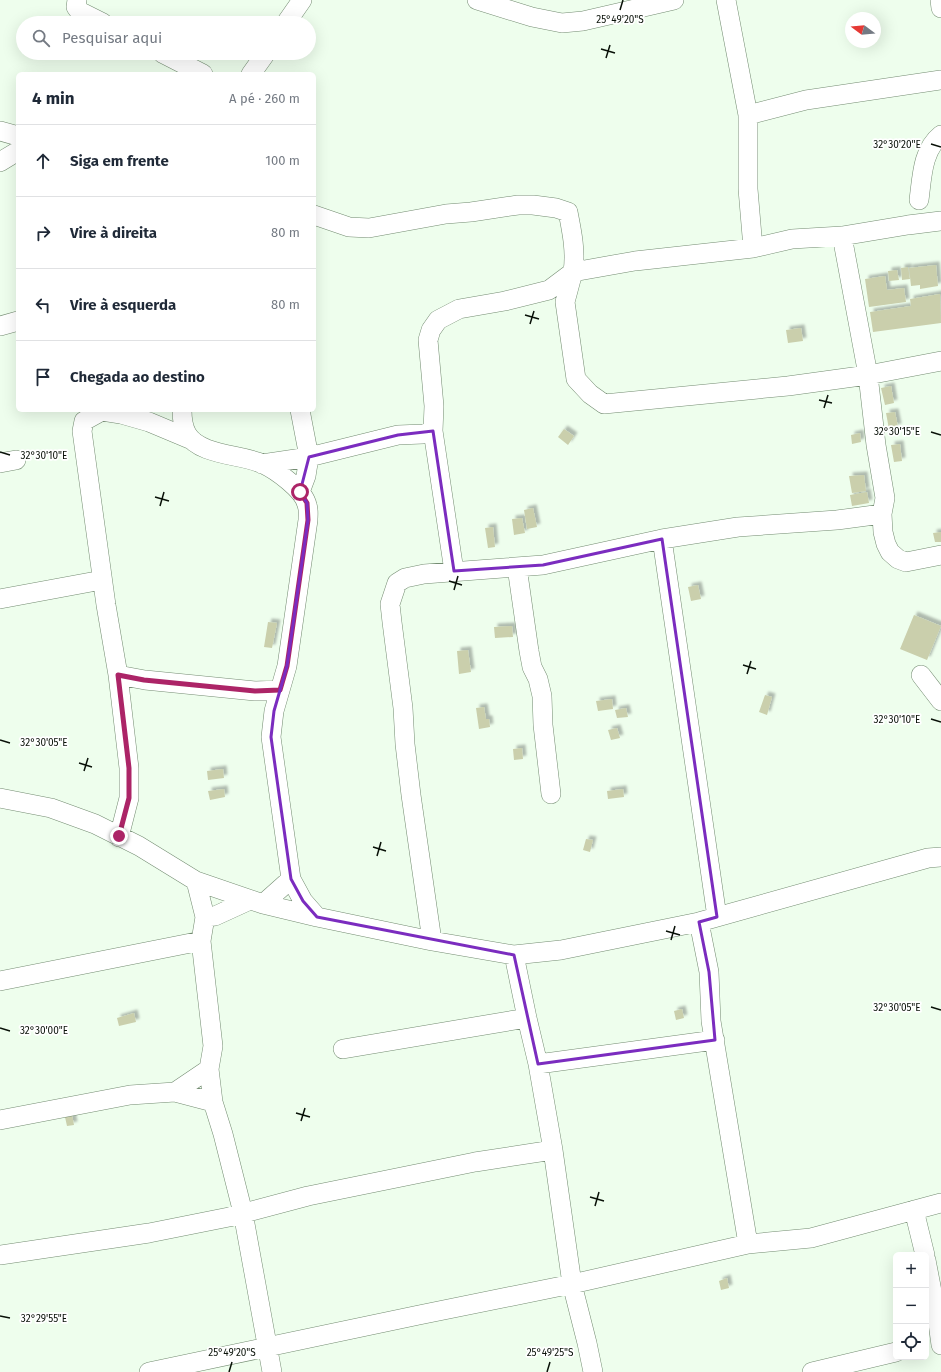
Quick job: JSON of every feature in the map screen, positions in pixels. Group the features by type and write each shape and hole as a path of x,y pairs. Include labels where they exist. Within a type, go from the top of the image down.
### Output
{"street":[{"path":"77,0 76,7 79,11 89,16"},
{"path":"291,16 302,0"},
{"path":"477,0 532,17 562,23 583,21 648,4 674,0"},
{"path":"726,0 748,115 748,189 753,248"},
{"path":"940,0 941,8"},
{"path":"176,60 199,72"},
{"path":"253,72 261,60"},
{"path":"748,115 806,100 941,80"},
{"path":"0,131 16,135"},
{"path":"919,200 927,153 936,139 941,135"},
{"path":"0,162 16,153"},
{"path":"316,216 349,227 368,228 446,214 471,212 518,204 556,208 568,212 575,259 565,302 576,379 590,394 604,404 788,386 868,375 941,361"},
{"path":"454,571 433,431 435,422 428,340 431,330 438,320 459,309 505,301 550,290 573,272 634,262 753,248 792,239 842,236 941,221"},
{"path":"842,236 868,375 884,498 882,514 883,532 886,544 890,552 898,559 906,562 941,556"},
{"path":"0,326 16,322"},
{"path":"100,412 84,421 82,431 102,580 118,675 129,768 129,798 119,836"},
{"path":"108,412 149,422 216,452 262,464 287,480 300,492 307,503 308,520 287,666 274,711 271,737 290,879 303,902 317,917"},
{"path":"182,412 185,429 192,440"},
{"path":"300,412 309,457 306,476 300,492"},
{"path":"262,464 309,457 398,435 423,434 433,431"},
{"path":"432,941 410,788 403,708 394,645 390,604 397,583 405,578 424,574 543,565 662,539 738,527 837,520 882,514"},
{"path":"662,539 717,917"},
{"path":"517,567 529,652 532,667 538,678 542,696 543,725 551,794"},
{"path":"0,599 102,580"},
{"path":"118,675 144,680 255,691 280,690"},
{"path":"921,675 941,701"},
{"path":"255,691 272,721"},
{"path":"0,798 51,808 95,824 139,846 196,881 257,902 317,917 432,941 514,955 561,950 699,922 928,858 941,857"},
{"path":"204,917 215,916 257,902 290,879"},
{"path":"196,881 204,917 201,941 213,1046 209,1069 213,1102 223,1134 243,1213 272,1372"},
{"path":"699,922 709,972 711,1021 748,1244"},
{"path":"0,981 201,941"},
{"path":"514,955 538,1064 553,1150 572,1284 593,1372"},
{"path":"343,1049 527,1018"},
{"path":"538,1064 715,1040"},
{"path":"175,1092 209,1069"},
{"path":"0,1120 130,1095 175,1092 213,1102"},
{"path":"0,1255 149,1232 229,1217 308,1196 475,1162 553,1150"},
{"path":"149,1372 267,1346 572,1284 748,1244 811,1238 941,1203"},
{"path":"914,1210 924,1252"},
{"path":"929,1276 938,1323 937,1342"},
{"path":"812,1372 893,1353"}],"highlighted area":[{"path":"433,431 454,571 543,565 662,539 717,917 699,922 709,972 715,1040 538,1064 514,955 317,917 303,901 291,879 271,737 274,711 287,666 308,520 307,503 300,492 309,457 398,435"}],"building":[{"path":"936,265 938,286 920,289 920,285 911,286 909,268"},
{"path":"908,267 910,279 902,280 901,268"},
{"path":"897,270 899,280 889,281 888,271"},
{"path":"885,276 887,290 904,288 906,302 869,307 865,279"},
{"path":"940,294 941,323 873,332 870,312 911,306 910,299"},
{"path":"801,328 803,341 788,343 786,330"},
{"path":"891,386 894,403 885,405 881,388"},
{"path":"895,412 898,427 889,429 886,413"},
{"path":"564,429 574,436 568,445 558,437"},
{"path":"860,433 861,442 852,444 851,435"},
{"path":"900,444 902,461 894,462 891,445"},
{"path":"864,475 866,491 852,493 849,476"},
{"path":"867,492 869,503 852,506 850,495"},
{"path":"533,508 537,527 527,529 524,510"},
{"path":"522,518 525,533 514,535 512,519"},
{"path":"493,527 495,547 488,548 485,528"},
{"path":"941,532 941,542 935,542 933,533"},
{"path":"698,585 701,599 691,601 688,587"},
{"path":"914,615 941,626 927,660 900,649"},
{"path":"268,622 277,623 272,648 264,647"},
{"path":"512,626 513,637 495,638 494,627"},
{"path":"468,650 471,672 459,674 457,651"},
{"path":"765,695 772,697 767,715 759,712"},
{"path":"612,699 613,709 598,711 596,701"},
{"path":"484,707 486,719 489,719 490,727 479,729 476,708"},
{"path":"626,708 628,717 617,718 615,710"},
{"path":"617,728 620,738 611,740 608,730"},
{"path":"522,748 523,759 514,760 513,749"},
{"path":"223,769 224,778 208,780 207,771"},
{"path":"224,789 225,797 210,800 208,791"},
{"path":"623,789 624,797 608,799 607,791"},
{"path":"586,839 593,840 590,852 583,850"},
{"path":"682,1009 684,1018 676,1020 674,1011"},
{"path":"134,1013 136,1022 119,1026 117,1018"},
{"path":"72,1115 74,1125 67,1126 65,1117"},
{"path":"727,1278 729,1288 721,1290 719,1281"}],"route":[{"path":"119,836 129,798 129,768 118,675 144,680 255,691 280,690 287,666 308,520 307,503 300,492"}]}
